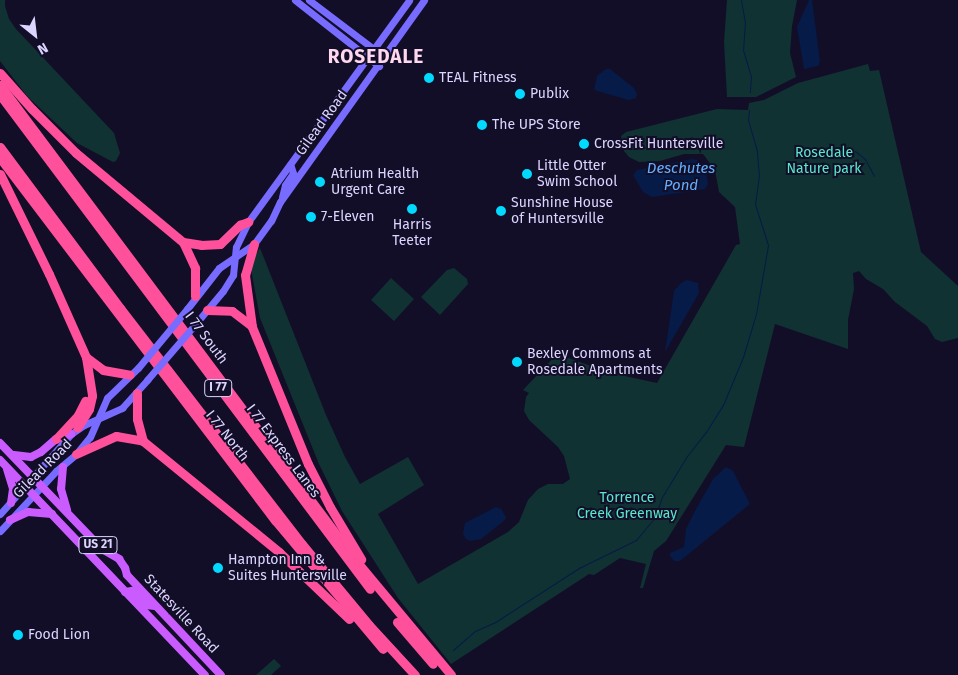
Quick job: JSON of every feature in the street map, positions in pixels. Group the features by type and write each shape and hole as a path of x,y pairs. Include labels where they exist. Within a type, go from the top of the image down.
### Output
{"highway":[{"path":"0,73 32,109 76,153 183,242 195,268 196,296"},
{"name":"I 77 South","path":"0,85 335,534 400,617 451,675"},
{"name":"I 77 Express Lanes","path":"0,95 352,566 443,675"},
{"name":"I 77","path":"0,147 125,315 302,544 415,675"},
{"name":"I 77 North","path":"0,158 275,520 325,582 407,675"},
{"path":"0,174 49,274 86,357 91,402 74,431"},
{"path":"183,242 201,246 220,244 240,225 248,222"},
{"path":"254,244 245,275 252,326 318,486 348,539 400,617"},
{"path":"207,310 232,311 252,326"},
{"path":"86,357 109,372 130,375"},
{"path":"56,439 81,410 89,379"},
{"path":"137,393 137,419 143,441"},
{"path":"76,454 116,436 143,441 279,552 388,655"}],"main road":[{"path":"295,0 379,66"},
{"path":"309,0 384,57"},
{"name":"Gilead Road","path":"0,514 74,431 122,408 137,393 229,283 234,270 238,241 248,222 409,0"},
{"name":"Gilead Road","path":"0,531 56,471 76,454 90,437 107,398 138,368 219,268 254,244 271,221 280,202 379,66 424,0"},
{"path":"280,202 285,185 293,173 290,164"},
{"path":"12,455 31,458 56,439 74,431"},
{"name":"Statesville Road","path":"0,443 102,549 120,559 127,575 221,675"},
{"name":"Statesville Road","path":"0,460 205,675"},
{"path":"6,467 13,489 11,503"},
{"path":"63,467 61,489 68,512"},
{"path":"10,520 28,512 52,514"},
{"path":"0,514 0,522"},
{"path":"104,569 112,572 120,580 127,575"},
{"path":"125,592 132,591 146,605 155,606"}],"green space":[{"path":"0,0 5,0 9,19 16,29 114,133 120,153 116,161 113,162 77,143 27,96 0,61"},
{"path":"727,0 797,0 792,26 790,53 796,77 756,97 727,97 724,42"},
{"path":"868,64 870,71 879,70 921,252 958,286 958,338 942,342 935,339 927,326 895,302 883,289 866,279 859,271 853,273 854,289 848,320 848,349 775,324 744,447 726,445 666,541 654,551 643,588 640,588 646,564 620,558 594,575 589,574 451,664 398,598 342,511 319,464 260,318 251,269 254,258 260,248 326,415 345,457 360,484 408,457 424,485 378,514 418,584 508,532 519,522 528,500 538,489 548,484 563,484 570,479 564,456 558,447 529,420 524,411 526,397 529,393 523,390 557,354 611,373 657,383 736,245 740,244 735,207 719,192 715,170 703,154 684,154 660,161 639,162 629,157 624,151 621,136 626,132 717,109 748,110 749,103 764,100 798,83"},
{"path":"454,268 467,279 468,284 440,315 421,297 447,270"},
{"path":"391,278 414,299 394,321 371,300"},
{"path":"274,659 281,666 271,675 256,675"}],"water":[{"path":"809,0 812,0 820,62 818,66 804,69 797,27"},
{"path":"606,69 610,69 634,88 637,94 636,98 629,100 594,90 597,76"},
{"name":"Deschutes Pond","path":"692,159 705,166 708,184 705,189 652,197 643,192 633,175 637,170"},
{"path":"687,280 698,283 699,293 665,352 674,291 681,283"},
{"path":"726,467 733,471 750,504 680,561 674,561 670,553 684,547 686,529 695,511 713,479"},
{"path":"496,507 501,509 506,517 505,520 481,539 470,541 466,539 463,534 465,523"}],"waterway":[{"path":"741,0 745,22 743,50 751,76 750,92"},
{"path":"453,650 475,631 497,621 579,568 636,540 655,517 662,497 687,456 706,432 723,405 743,357 756,314 768,245 755,204 759,176 757,151 748,120 749,110"},
{"path":"855,151 865,159 874,176"}],"place":[{"name":"TEAL Fitness","path":"429,78"},
{"name":"Publix","path":"520,94"},
{"name":"The UPS Store","path":"482,125"},
{"name":"CrossFit Huntersville","path":"584,144"},
{"name":"Little Otter Swim School","path":"527,174"},
{"name":"Atrium Health Urgent Care","path":"320,182"},
{"name":"Harris Teeter","path":"412,209"},
{"name":"Sunshine House of Huntersville","path":"501,211"},
{"name":"7-Eleven","path":"311,217"},
{"name":"Bexley Commons at Rosedale Apartments","path":"517,362"},
{"name":"Hampton Inn & Suites Huntersville","path":"218,568"},
{"name":"Food Lion","path":"18,635"}],"district":[{"name":"ROSEDALE","path":"376,57"}],"park label":[{"name":"Rosedale Nature park","path":"824,162"},
{"name":"Torrence Creek Greenway","path":"627,506"}]}
